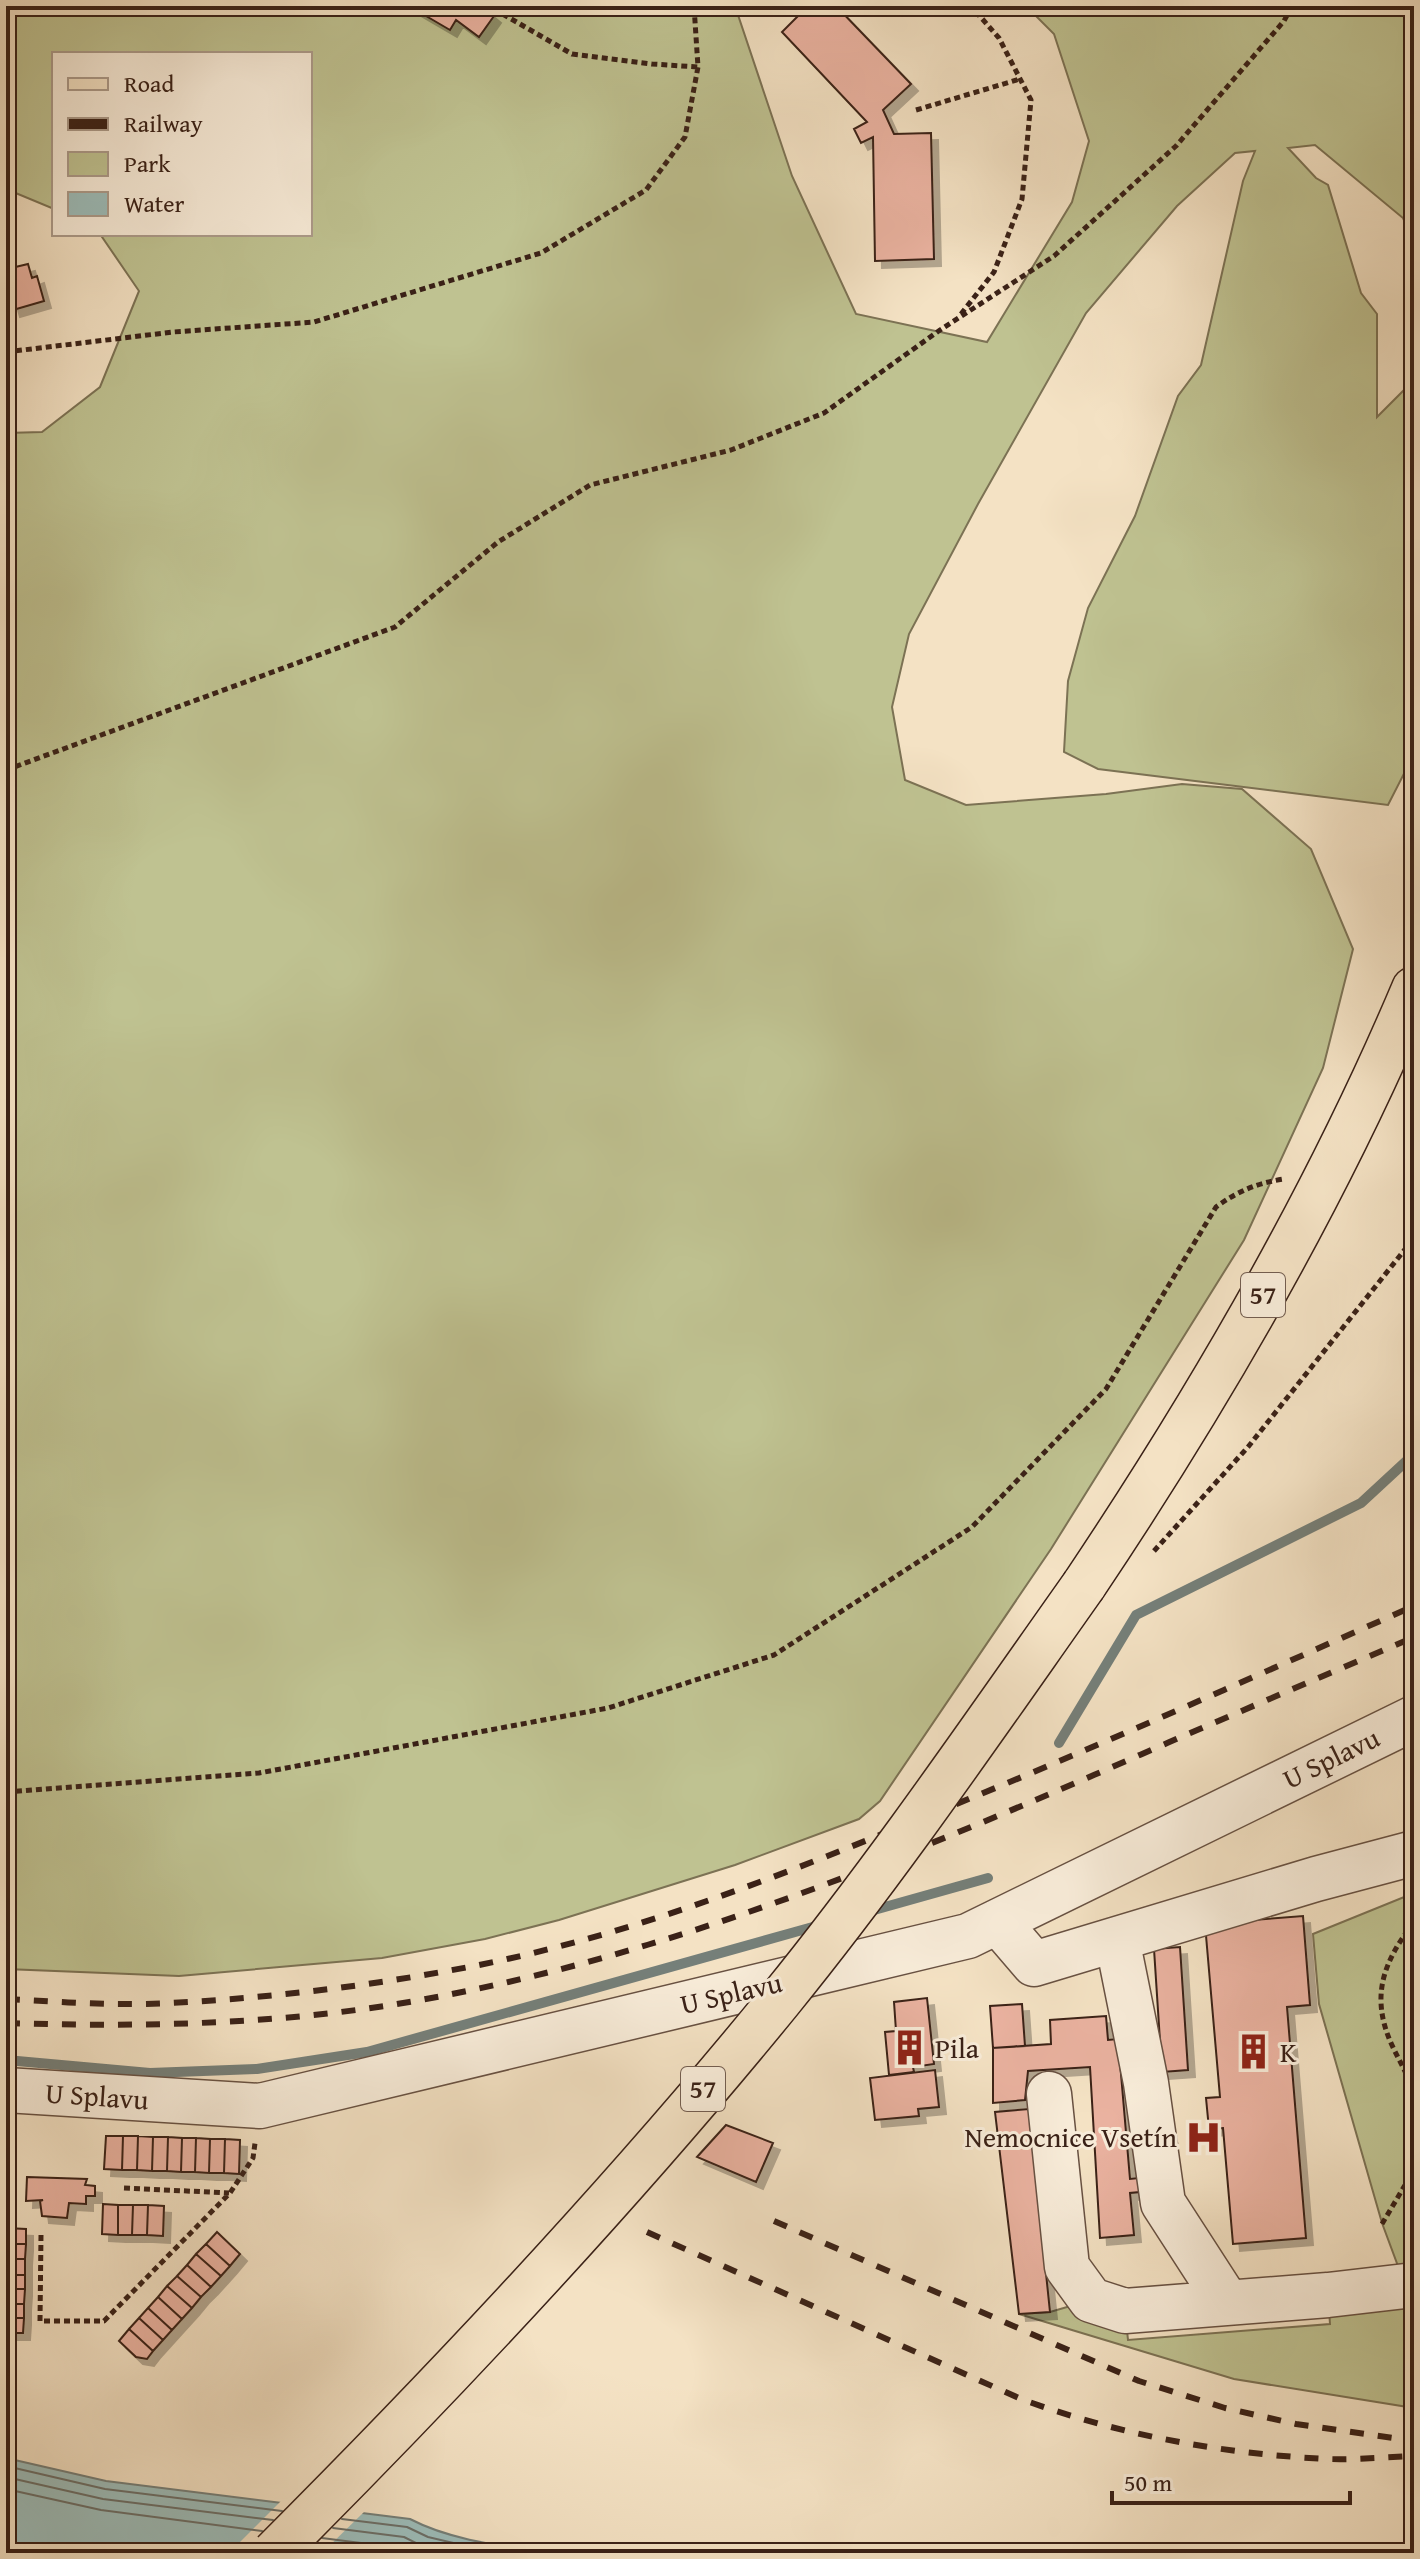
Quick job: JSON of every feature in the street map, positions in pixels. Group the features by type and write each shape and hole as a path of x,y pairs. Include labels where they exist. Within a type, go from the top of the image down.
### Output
{"main road":[{"name":"57","path":"274,2553 383,2444 513,2306 779,2001 963,1757 1091,1575 1216,1377 1325,1180 1393,1040 1414,989"}],"street":[{"name":"U Splavu","path":"6,2090 260,2106 968,1936 1413,1718"},
{"path":"998,1922 1034,1964 1316,1879 1414,1853"},
{"path":"1117,1939 1146,2083 1163,2203 1227,2302"},
{"path":"1049,2094 1067,2267 1091,2300 1125,2311 1414,2285"}],"path":[{"path":"6,352 173,332 314,322 541,253 646,190 685,137 698,67 694,6"},
{"path":"956,320 994,272 1022,199 1031,100 999,38 971,6"},
{"path":"6,770 395,627 498,542 590,485 731,450 824,413 1054,256 1176,146 1284,21 1292,6"},
{"path":"494,9 572,54 698,67"},
{"path":"916,110 1020,79"},
{"path":"6,1792 259,1773 608,1708 774,1655 972,1527 1106,1389 1216,1207 1259,1182 1300,1178 1325,1180"},
{"path":"1091,1575 1154,1552 1248,1447 1414,1238"},
{"path":"1414,1922 1389,1959 1380,1993 1390,2041 1409,2075 1414,2095"},
{"path":"41,2235 40,2321 104,2321 230,2193 253,2158 260,2106"},
{"path":"1382,2224 1408,2180 1414,2162"},
{"path":"124,2188 230,2193"}],"green space":[{"path":"6,6 735,6 792,176 856,314 987,342 1072,202 1089,141 1054,34 1026,6 1414,6 1414,242 1403,218 1315,145 1288,148 1316,178 1328,185 1361,293 1377,314 1377,417 1414,380 1414,754 1388,805 1098,769 1064,752 1068,681 1088,608 1135,516 1178,396 1201,365 1243,181 1255,151 1235,153 1177,206 1086,313 909,634 892,707 905,780 966,805 1106,794 1182,784 1242,789 1311,849 1353,949 1323,1068 1244,1240 1051,1549 880,1801 859,1819 735,1865 559,1920 485,1939 382,1958 179,1976 6,1969 6,433 42,432 100,387 139,291 101,236 312,236 312,52 52,52 52,208 6,189"},
{"path":"1414,1893 1414,2408 1234,2379 1019,2314 1050,2312 1091,2300 1125,2311 1128,2340 1330,2324 1328,2295 1405,2285 1382,2223 1319,2004 1313,1934"}],"water":[{"path":"6,2458 106,2481 410,2519 461,2538 551,2553 6,2553"}],"pier":[{"path":"283,2499 366,2510 322,2553 229,2553"}],"building":[{"path":"409,6 482,6 494,16 479,37 456,20 450,30"},
{"path":"808,6 836,6 911,84 883,110 894,134 931,133 934,259 875,261 873,137 861,143 854,129 867,122 782,32"},
{"path":"28,264 32,278 37,276 44,301 13,310 6,285 11,284 7,269"},
{"name":"K","path":"1303,1916 1310,2005 1287,2007 1306,2238 1233,2244 1223,2128 1209,2129 1206,2098 1220,2097 1205,1924"},
{"path":"1180,1947 1188,2070 1162,2072 1154,1949"},
{"name":"Pila","path":"927,1998 934,2064 913,2067 914,2072 889,2075 885,2032 896,2031 894,2002"},
{"path":"1022,2004 1025,2046 993,2048 990,2006"},
{"path":"1106,2016 1108,2040 1118,2039 1130,2179 1139,2178 1140,2192 1130,2193 1134,2235 1100,2238 1090,2067 1028,2071 1025,2100 993,2103 993,2048 1051,2044 1050,2020"},
{"path":"935,2070 939,2107 918,2109 919,2116 875,2120 870,2078"},
{"path":"1029,2109 1050,2312 1019,2314 995,2112"},
{"path":"726,2125 773,2143 756,2182 697,2157"},
{"path":"106,2136 123,2136 122,2170 104,2169"},
{"path":"123,2136 138,2136 137,2170 122,2170"},
{"path":"138,2136 153,2137 152,2171 137,2170"},
{"path":"153,2137 168,2137 167,2171 152,2171"},
{"path":"168,2137 182,2138 181,2172 167,2171"},
{"path":"182,2138 196,2138 195,2172 181,2172"},
{"path":"196,2138 210,2139 209,2173 195,2172"},
{"path":"210,2139 225,2139 224,2173 209,2173"},
{"path":"225,2139 240,2140 239,2174 224,2173"},
{"path":"27,2177 87,2179 85,2185 95,2186 95,2196 86,2196 86,2204 69,2203 67,2218 42,2216 40,2201 43,2200 26,2201"},
{"path":"103,2204 118,2205 118,2235 102,2234"},
{"path":"118,2205 133,2205 132,2235 118,2235"},
{"path":"133,2205 148,2205 147,2235 132,2235"},
{"path":"148,2205 164,2206 163,2236 147,2235"},
{"path":"6,2228 26,2229 26,2244 6,2244"},
{"path":"217,2232 240,2254 230,2266 206,2244"},
{"path":"6,2244 26,2244 25,2259 6,2259"},
{"path":"206,2244 230,2266 221,2276 196,2254"},
{"path":"196,2254 221,2276 211,2287 187,2265"},
{"path":"6,2259 25,2259 25,2275 6,2275"},
{"path":"187,2265 211,2287 201,2297 177,2276"},
{"path":"6,2275 25,2275 25,2289 6,2289"},
{"path":"177,2276 201,2297 192,2308 167,2286"},
{"path":"167,2286 192,2308 182,2319 158,2297"},
{"path":"6,2289 25,2289 24,2304 6,2304"},
{"path":"158,2297 182,2319 172,2330 148,2308"},
{"path":"6,2304 24,2304 24,2318 6,2318"},
{"path":"148,2308 172,2330 163,2340 139,2318"},
{"path":"6,2318 24,2318 23,2333 6,2333"},
{"path":"139,2318 163,2340 153,2351 129,2329"},
{"path":"129,2329 153,2351 147,2359 136,2357 119,2341"}],"waterway":[{"path":"1059,1743 1136,1615 1361,1503 1414,1454"},
{"path":"867,1912 988,1878"},
{"path":"6,2060 150,2073 257,2069 367,2052 820,1925"}],"railway":[{"path":"6,1999 149,2004 286,1994 441,1972 587,1939 746,1887 967,1800 1414,1606"},
{"path":"6,2023 151,2024 295,2017 391,2005 483,1988 574,1966 753,1911 928,1845 1414,1637"},
{"path":"774,2221 1139,2381 1225,2408 1296,2424 1414,2441"},
{"path":"647,2232 1021,2399 1058,2412 1172,2441 1250,2453 1328,2459 1414,2456"}],"place":[{"name":"Pila","path":"909,2048"},
{"name":"K","path":"1254,2052"},
{"name":"Nemocnice Vsetín","path":"1203,2137"}]}
